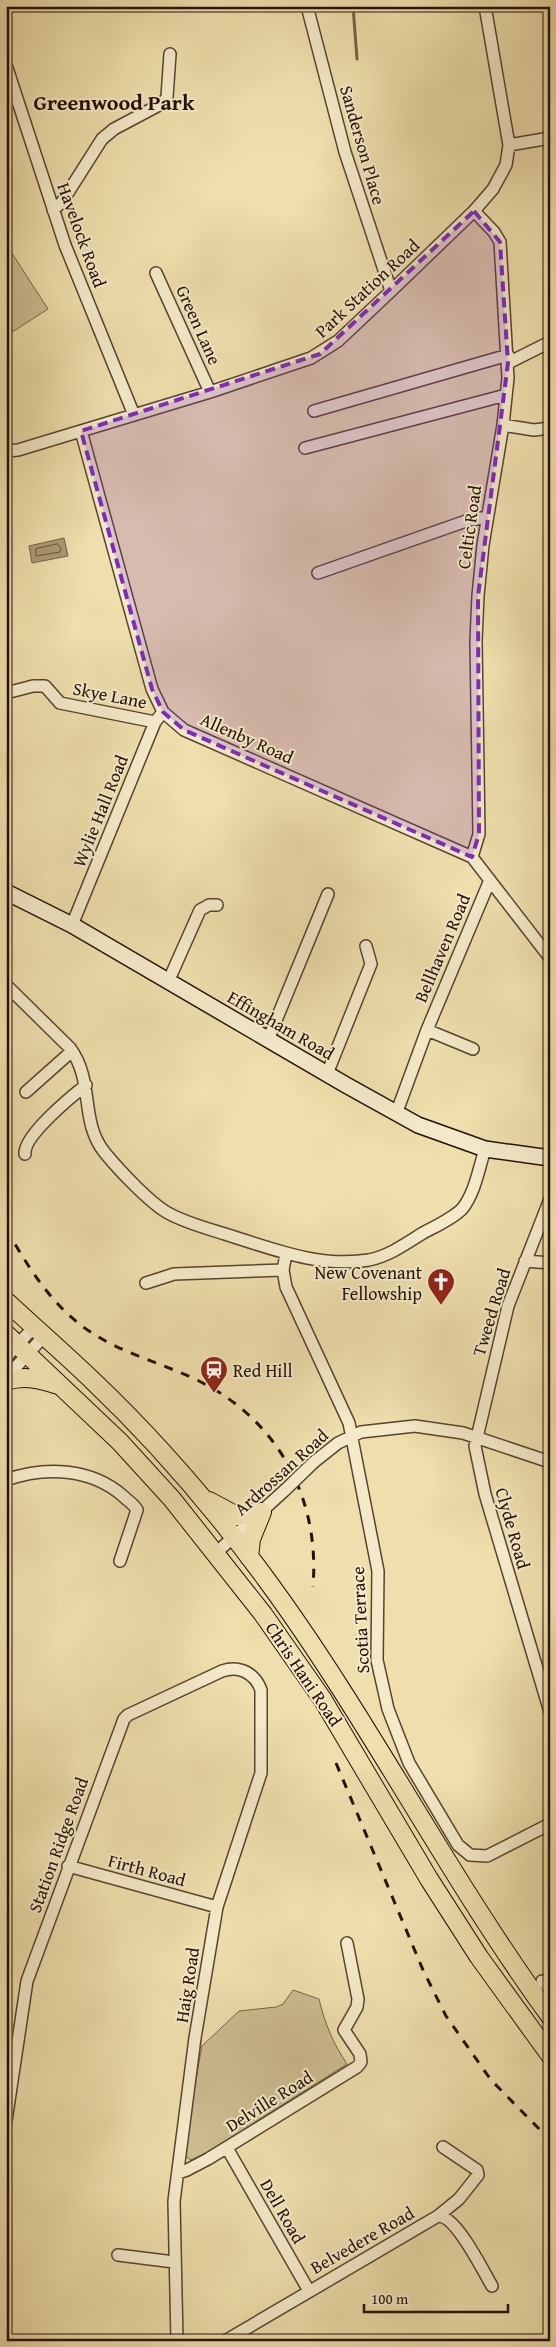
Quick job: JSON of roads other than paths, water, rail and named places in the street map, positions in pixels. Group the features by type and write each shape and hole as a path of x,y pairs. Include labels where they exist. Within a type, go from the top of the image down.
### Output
{"main road":[{"name":"Chris Hani Road","path":"6,1302 106,1394 198,1495 249,1557 340,1686 484,1923 550,2016"},
{"name":"Chris Hani Road","path":"14,1347 60,1385 120,1442 172,1499 263,1614 323,1700 429,1879 479,1957 550,2055"},
{"path":"6,1380 32,1378 60,1385"},
{"path":"198,1495 237,1516 262,1512"},
{"path":"249,1557 251,1539 262,1512"}],"street":[{"name":"Sanderson Place","path":"307,6 345,152 391,291"},
{"name":"Park Station Road","path":"6,451 18,450 210,392 320,354 338,341 474,211 503,173 509,145 485,6"},
{"path":"53,210 62,202 106,134 163,103 167,96 170,54"},
{"name":"Havelock Road","path":"6,64 53,210 91,312 134,415"},
{"path":"509,145 550,138"},
{"name":"Celtic Road","path":"472,857 479,834 476,641 483,545 503,425 508,359 500,242 494,232 474,211"},
{"name":"Green Lane","path":"156,273 210,392"},
{"path":"314,411 508,359 550,342"},
{"path":"305,448 506,395"},
{"path":"503,425 534,430 550,428"},
{"name":"Allenby Road","path":"81,431 152,689 163,712 184,730 472,857 550,958"},
{"path":"318,573 469,520 488,517"},
{"name":"Skye Lane","path":"6,693 34,686 45,686 60,703 156,722"},
{"name":"Wylie Hall Road","path":"72,925 156,722 163,712"},
{"name":"Bellhaven Road","path":"399,1106 427,1030 490,880"},
{"name":"Effingham Road","path":"6,892 72,925 418,1125 485,1149 550,1158"},
{"path":"268,1040 328,894"},
{"path":"168,982 200,910 206,906 217,906"},
{"path":"327,1074 371,964 366,946"},
{"path":"6,985 79,1060 86,1085 90,1122 98,1143 106,1154 156,1205 179,1219 286,1254 320,1261 368,1260 399,1248 461,1210 470,1194 485,1149"},
{"name":"Bellhaven Road","path":"427,1030 472,1049"},
{"path":"26,1092 72,1051"},
{"path":"25,1154 26,1145 33,1135 86,1085"},
{"name":"Tweed Road","path":"476,1438 508,1306 550,1199"},
{"path":"146,1282 174,1274 283,1270 286,1254"},
{"path":"525,1261 550,1263"},
{"name":"Scotia Terrace","path":"283,1270 286,1287 337,1394 351,1435 378,1571 377,1660 388,1709 409,1763 458,1845 470,1855 487,1856 550,1824"},
{"path":"6,1380 14,1347 39,1331"},
{"name":"Ardrossan Road","path":"216,1553 314,1462 351,1435 371,1430 415,1426 448,1430 550,1462"},
{"name":"Clyde Road","path":"476,1438 476,1458 485,1494 550,1712"},
{"path":"6,1480 33,1471 81,1475 107,1483 135,1507 136,1514 120,1561"},
{"name":"Haig Road","path":"177,2341 174,2201 195,2038 217,1907 261,1773 262,1696 259,1685 252,1676 243,1670 232,1669 222,1671"},
{"name":"Station Ridge Road","path":"6,2121 27,1981 124,1719 128,1715 222,1671"},
{"name":"Firth Road","path":"68,1866 217,1907"},
{"name":"Delville Road","path":"178,2172 187,2170 226,2148 357,2067 361,2058 344,2030 357,2007 358,1999 347,1943"},
{"path":"438,2216 459,2199 478,2175 477,2170 473,2166 443,2147"},
{"name":"Dell Road","path":"226,2148 309,2291"},
{"name":"Belvedere Road","path":"225,2341 438,2216 447,2218 458,2230 492,2286"},
{"path":"118,2255 174,2262"}],"water":[{"path":"64,538 68,556 32,563 29,546"}],"waterway":[{"path":"353,6 357,59"}],"railway":[{"path":"6,1229 42,1285 75,1321 115,1346 199,1381 227,1398 252,1418 272,1441 289,1466 301,1494 309,1523 313,1555 313,1587"},
{"path":"336,1763 423,1970 446,2016 491,2080 550,2140"}],"place":[{"name":"New Covenant Fellowship","path":"441,1306"},
{"name":"Red Hill","path":"214,1394"}],"district":[{"name":"Greenwood Park","path":"114,102"}]}
